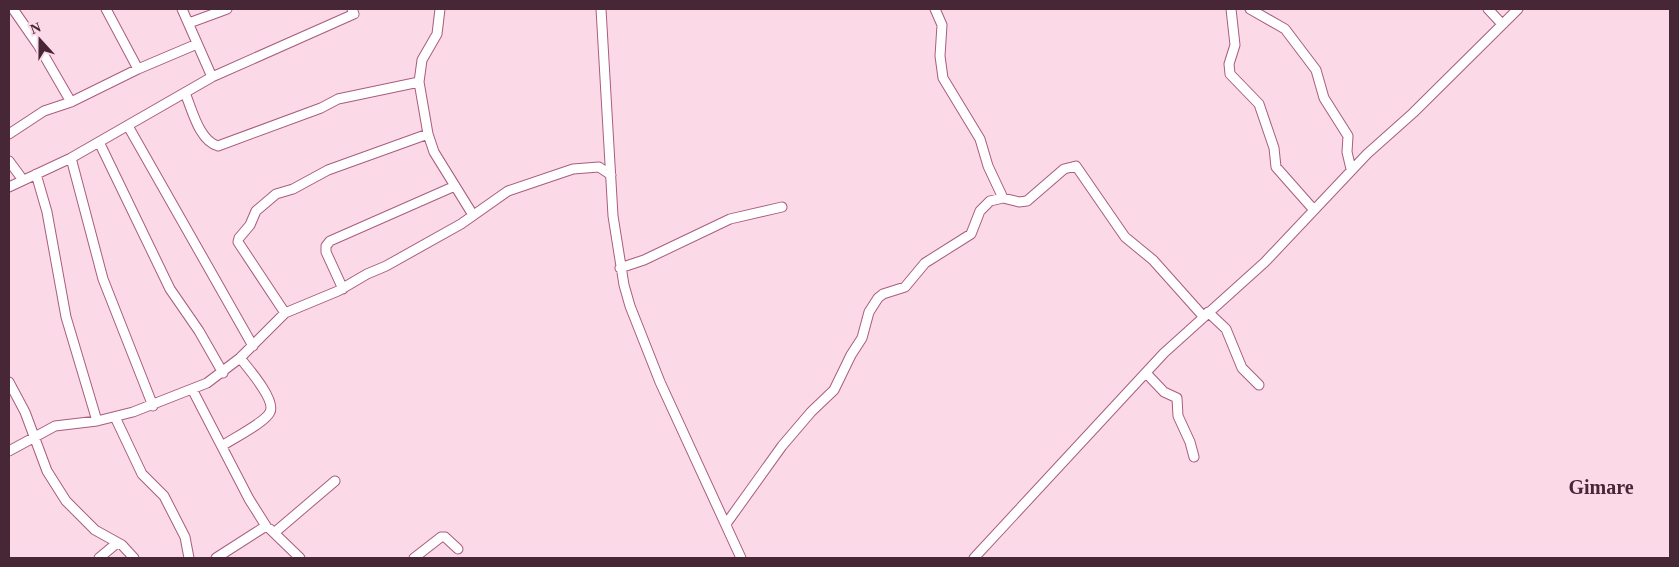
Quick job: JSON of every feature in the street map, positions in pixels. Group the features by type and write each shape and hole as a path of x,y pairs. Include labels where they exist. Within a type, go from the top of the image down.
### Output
{"street":[{"path":"13,9 38,45 72,102"},
{"path":"106,9 138,69"},
{"path":"182,9 212,77"},
{"path":"189,23 227,9"},
{"path":"9,187 71,158 212,77 354,14 352,9"},
{"path":"440,9 437,34 422,60 418,82 428,134 439,162 473,215"},
{"path":"601,9 603,82 613,216 620,268 630,306 660,382 741,558"},
{"path":"935,9 942,26 940,56 943,78 980,139 1003,198"},
{"path":"1231,9 1235,45 1229,64 1230,74 1258,104 1274,148 1276,166 1314,210"},
{"path":"1250,9 1286,29 1316,70 1326,104 1339,119 1348,136 1347,152 1351,169"},
{"path":"1488,9 1502,24"},
{"path":"974,558 1146,373 1205,314 1265,262 1351,169 1413,113 1518,9"},
{"path":"9,134 44,111 72,102 138,69 197,44"},
{"path":"184,93 205,137 212,144 218,146 321,108 338,99 418,82"},
{"path":"128,126 252,346"},
{"path":"285,313 238,242 256,211 276,194 293,189 328,170 428,134"},
{"path":"99,142 166,282 199,331 223,373"},
{"path":"71,158 103,279 153,406"},
{"path":"9,452 55,426 115,417 153,406 192,389 223,373 285,313 343,288 473,215 508,191 562,172 600,167 610,160"},
{"path":"9,161 23,180"},
{"path":"726,524 782,446 811,412 834,390 851,355 862,338 869,312 878,298 905,287 925,263 971,234 980,210 985,204 1003,198 1019,202 1027,201 1064,169 1076,166 1125,237 1153,260 1205,314 1226,329 1242,368 1259,385"},
{"path":"600,167 611,175"},
{"path":"36,174 47,212 66,318 97,421"},
{"path":"343,288 326,252 326,246 330,241 455,186"},
{"path":"620,268 644,260 730,219 782,207"},
{"path":"222,446 265,418 271,411 265,393 240,358"},
{"path":"1146,373 1164,392 1177,398 1178,416 1190,442 1194,457"},
{"path":"9,382 36,438 46,471 66,501 95,530 117,543 134,558"},
{"path":"192,389 266,526 300,558"},
{"path":"115,417 142,474 164,496 177,520 188,542 189,558"},
{"path":"274,533 335,481"},
{"path":"216,558 266,526"},
{"path":"414,558 441,537 445,537 458,549"},
{"path":"99,558 117,543"}],"district":[{"name":"Gimare","path":"1601,487"}]}
